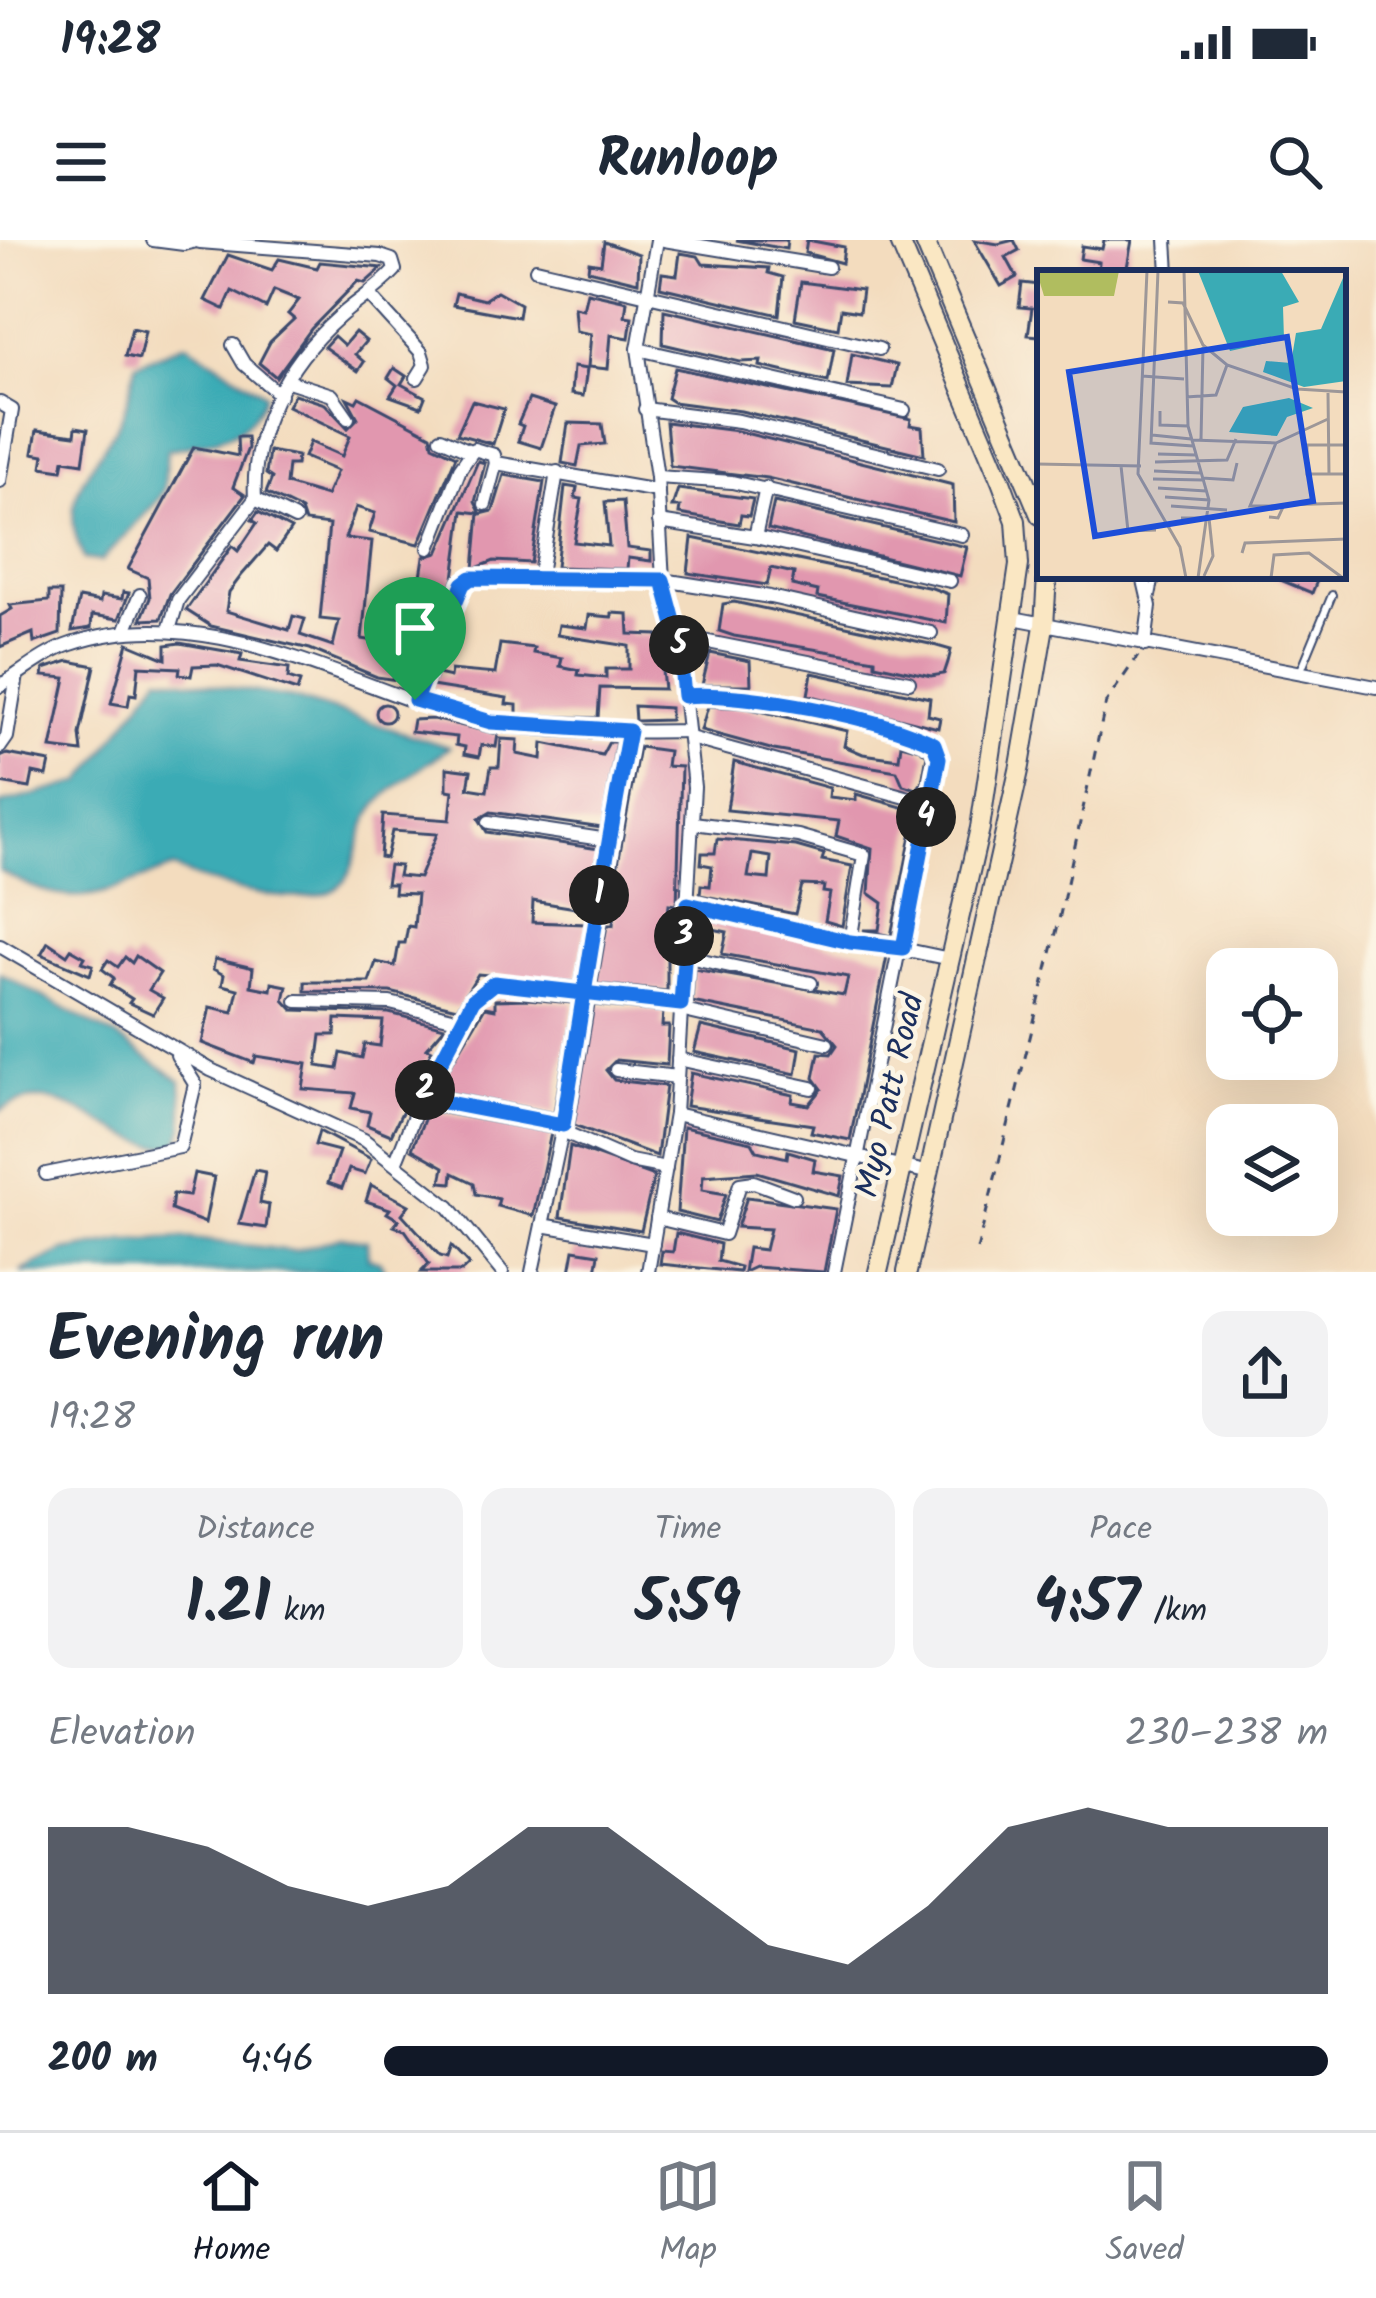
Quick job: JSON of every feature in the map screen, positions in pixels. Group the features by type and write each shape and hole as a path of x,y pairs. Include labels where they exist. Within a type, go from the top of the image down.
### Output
{"main road":[{"name":"Myo Patt Road","path":"878,1272 980,828 1013,618 1019,544 1001,482 899,240"},
{"path":"924,240 1037,507"},
{"path":"1001,482 1023,472"},
{"name":"Myo Patt Road","path":"907,1272 1004,833 1044,626 1047,579"},
{"path":"980,828 1004,833"}],"street":[{"path":"153,240 392,260 395,270 371,297 326,329 288,381 255,447 255,499 178,600 169,630"},
{"path":"650,1272 675,1114 693,823 678,636 663,580 657,484 638,349 646,293 661,240 828,268"},
{"path":"1166,240 1168,270"},
{"path":"536,268 879,350"},
{"path":"371,297 422,352 425,365 417,378"},
{"path":"233,345 244,364 280,395"},
{"path":"638,349 904,410"},
{"path":"288,381 332,395 349,418"},
{"path":"0,403 12,410 0,481"},
{"path":"645,409 739,421 938,469"},
{"path":"441,438 494,455 485,504"},
{"path":"429,548 470,451"},
{"path":"496,464 657,484 766,488 962,535"},
{"path":"539,580 557,472"},
{"path":"754,537 766,488"},
{"path":"255,499 295,519"},
{"path":"659,522 754,537 950,580"},
{"path":"415,700 463,584 488,575 663,580 770,597 931,633"},
{"path":"1143,579 1150,606 1145,645"},
{"path":"125,631 140,595"},
{"path":"1013,618 1376,687"},
{"path":"0,686 68,644 125,631 169,630 224,638 491,722 689,735 928,803"},
{"path":"678,636 909,682"},
{"path":"0,747 7,737 17,675"},
{"path":"684,696 725,692 770,700 925,739 939,751 903,948 834,1272"},
{"path":"532,1272 586,995 629,731"},
{"path":"489,822 516,830 608,839"},
{"path":"693,823 780,833 864,855 850,942"},
{"path":"688,904 850,942 950,958"},
{"path":"0,946 172,1049 329,1121 395,1161 449,1207 502,1272"},
{"path":"683,956 812,982"},
{"path":"395,1161 473,1000 494,983 680,1007 827,1044"},
{"path":"298,1001 390,1003 465,1021"},
{"path":"46,1174 180,1147 195,1084 172,1049"},
{"path":"678,1059 812,1088"},
{"path":"616,1070 677,1077"},
{"path":"422,1098 562,1128 630,1161 666,1168"},
{"path":"675,1114 930,1173"},
{"path":"657,1218 724,1234 740,1184 754,1182 794,1197"},
{"path":"542,1225 653,1244"}],"lane":[{"path":"1150,606 1155,579"},
{"path":"1299,673 1332,595"}],"path":[{"path":"977,1250 1057,929 1106,701 1145,645"}],"water":[{"path":"186,343 265,394 258,409 226,436 167,450 164,489 158,500 101,561 84,559 73,518 75,501 123,414 136,364"},
{"path":"160,676 294,698 449,747 376,806 348,876 335,889 316,896 238,890 173,868 104,892 68,896 0,871 0,804 82,782"},
{"path":"0,973 118,1038 181,1081 184,1126 177,1145 132,1138 69,1105 47,1100 24,1101 0,1111"},
{"path":"341,1237 367,1241 368,1258 380,1262 385,1272 20,1272 64,1251 123,1241 184,1238 295,1251"}],"building":[{"path":"736,240 787,240 786,249"},
{"path":"807,240 844,247 842,263 805,253"},
{"path":"974,240 998,244 1014,240 1019,250 1006,257 1017,277 1001,286"},
{"path":"1104,240 1132,240 1127,270 1098,270 1099,262 1080,259 1082,246 1102,249"},
{"path":"604,242 639,254 638,282 588,270 589,262 601,264"},
{"path":"680,253 698,256 703,264 769,268 768,273 783,277 779,315 660,287 662,273 677,275"},
{"path":"228,255 272,270 279,259 317,268 320,262 382,268 365,283 358,281 311,329 276,377 259,363 270,342 294,319 288,314 299,300 274,290 266,308 232,291 224,309 205,300"},
{"path":"801,282 862,290 859,312 841,309 838,328 795,319"},
{"path":"1022,283 1037,285 1037,336 1028,335 1032,308 1019,307"},
{"path":"497,291 520,304 518,317 453,305 456,293 484,300"},
{"path":"587,292 627,301 625,316 632,317 629,338 611,335 608,369 588,367 591,334 576,331 574,307 583,309"},
{"path":"664,310 834,349 828,382 760,366 761,361 740,362 663,344"},
{"path":"132,328 145,331 139,359 125,356"},
{"path":"355,332 366,341 355,354 364,362 358,371 324,347 334,336 344,345"},
{"path":"852,354 897,365 892,388 847,386"},
{"path":"573,367 587,369 583,396 571,394"},
{"path":"394,368 406,376 401,384 425,397 421,407 390,396 397,385 388,378"},
{"path":"675,368 911,419 910,425 922,427 924,455 741,411 673,402 667,398"},
{"path":"294,394 325,404 348,428 358,418 347,398 356,402 359,397 431,435 433,445 456,456 419,544 369,532 375,513 356,507 345,538 372,541 362,639 400,645 406,668 416,670 411,682 377,677 310,649 211,626 186,610 232,546 238,551 257,523 252,520 258,512 291,529 276,551 268,545 241,576 229,592 226,611 289,630 293,616 305,619 300,635 333,646 339,621 320,619 329,525 305,522 301,510 266,493 272,478 266,474 269,451 297,456 296,465 288,465 286,484 326,496 337,471 304,457 310,442 342,456 350,436 288,406"},
{"path":"529,399 555,407 541,448 518,441 523,426 518,424"},
{"path":"472,401 504,409 493,444 457,434"},
{"path":"666,422 737,431 953,485 954,522 767,478 670,466"},
{"path":"568,423 602,424 605,444 581,446 577,466 562,463"},
{"path":"76,427 88,429 83,463 64,460 62,470 42,467 44,455 33,453 37,430 75,435"},
{"path":"237,437 247,437 248,448 233,487 245,495 170,594 161,619 141,620 150,598 148,578 128,569 194,447 238,456"},
{"path":"478,461 485,463 475,502 481,514 493,511 504,475 544,482 531,563 494,561 474,569 479,513 463,511 454,578 443,605 417,602 424,557 438,553"},
{"path":"565,486 577,488 575,498 582,499 574,542 609,546 605,502 623,501 627,548 651,551 651,561 628,558 627,569 556,567"},
{"path":"678,489 753,499 749,516 741,515 739,524 679,514 680,507 672,507"},
{"path":"774,502 967,547 960,576 768,529"},
{"path":"692,538 932,588 948,594 946,623 817,597 818,591 792,585 794,573 771,568 767,585 688,573"},
{"path":"1278,579 1318,579 1312,593"},
{"path":"49,592 61,592 60,634 34,643 33,633 0,647 0,616 12,609 10,605 49,601"},
{"path":"123,592 129,593 119,619 92,615 91,628 72,631 79,598 122,599"},
{"path":"734,602 930,644 951,650 948,662 944,674 931,676 875,664 875,659 734,636 719,631 723,604"},
{"path":"612,613 628,614 629,634 658,635 664,689 600,688 598,718 517,715 517,705 506,704 507,698 432,686 437,674 450,677 451,670 495,674 500,644 562,658 560,666 579,670 578,675 606,678 606,669 629,669 629,646 557,635 559,625 587,628 589,615 612,617"},
{"path":"128,643 166,659 166,645 180,643 242,654 240,661 289,668 288,678 300,682 297,691 217,665 193,666 191,676 179,674 180,668 139,666 136,695 130,694 128,706 111,703"},
{"path":"710,653 750,661 751,685 702,685"},
{"path":"69,661 95,666 80,734 82,752 51,748 66,678 43,676 44,669"},
{"path":"812,673 930,698 928,715 940,718 938,728 808,695"},
{"path":"385,704 394,713 385,722 376,713"},
{"path":"634,706 670,708 670,720 635,721"},
{"path":"708,706 747,708 847,731 844,746 863,754 899,759 901,744 920,749 927,755 922,782 917,789 903,785 897,771 774,750 701,730"},
{"path":"433,719 498,734 496,747 481,745 479,757 464,754 465,747 456,745 457,737 411,732 413,720"},
{"path":"501,739 518,740 517,754 542,759 543,743 602,755 609,742 616,742 602,828 491,812 479,819 487,832 599,849 588,910 533,901 532,922 586,924 576,982 478,974 457,1008 390,992 305,991 305,982 369,982 376,962 395,966 399,943 405,943 408,926 414,927 417,894 394,893 395,884 386,884 389,865 400,866 398,876 419,878 437,834 392,831 386,858 380,857 383,815 450,820 453,791 447,790 447,768 471,771 468,788 487,791 491,767 499,767"},
{"path":"639,747 668,751 666,766 681,767 677,905 669,904 667,991 597,984 607,925 613,925 614,914 609,913"},
{"path":"7,754 50,762 47,776 33,773 30,788 0,783 0,757"},
{"path":"734,762 830,788 829,797 856,800 856,794 916,811 891,936 863,930 879,930 883,903 869,893 872,848 836,836 839,821 727,810"},
{"path":"717,839 796,846 824,854 822,860 852,866 842,926 825,921 830,893 823,892 824,886 802,885 795,914 700,895 701,885 710,886 712,866 701,864 702,853 715,853","holes":["752,854 771,857 769,879 748,877"]},
{"path":"709,919 887,956 850,1140 811,1132 813,1125 686,1106 691,1073 793,1095 792,1102 809,1105 822,1089 814,1078 819,1053 831,1054 837,1045 823,1028 692,1002 694,969 844,995 848,977 722,954 727,932 708,928"},
{"path":"48,942 67,955 71,949 85,957 82,962 93,965 90,975 41,954"},
{"path":"136,956 160,973 149,990 163,998 153,1014 129,1003 132,999 110,985 114,978 102,969 108,960 118,967 125,957 132,963"},
{"path":"215,959 253,968 251,986 271,990 272,983 287,986 284,1000 293,1010 389,1013 445,1027 427,1048 432,1050 391,1135 367,1125 370,1112 351,1108 355,1093 303,1089 307,1064 256,1056 254,1063 202,1043 210,1007 233,1012 238,989 222,985 224,975 213,969","holes":["336,1019 383,1021 380,1046 365,1044 362,1058 341,1053 338,1069 317,1066 321,1035 335,1035"]},
{"path":"495,1000 573,1003 554,1113 436,1090 485,1007 495,1009"},
{"path":"594,1005 663,1012 662,1026 669,1026 667,1065 616,1060 606,1070 614,1080 666,1086 657,1156 574,1125"},
{"path":"701,1026 800,1049 796,1074 694,1052"},
{"path":"428,1110 551,1133 533,1216 497,1206 499,1199 476,1194 474,1183 453,1173 452,1183 441,1182 444,1167 412,1149"},
{"path":"683,1127 752,1142 757,1151 787,1158 788,1151 815,1159 813,1171 843,1176 839,1196 757,1172 703,1176 702,1190 726,1194 717,1222 677,1212"},
{"path":"319,1131 371,1159 365,1174 349,1169 342,1188 328,1183 339,1151 315,1145"},
{"path":"570,1146 654,1176 641,1231 560,1217"},
{"path":"255,1170 265,1172 260,1203 269,1205 266,1228 239,1224"},
{"path":"194,1173 214,1177 205,1223 171,1210 173,1194 189,1196"},
{"path":"371,1185 409,1205 402,1214 440,1256 447,1258 451,1246 469,1265 461,1272 421,1272 429,1264 405,1230 394,1226 399,1220 387,1213 390,1209 366,1201"},
{"path":"747,1197 836,1209 824,1272 755,1267 744,1272 748,1248 765,1250 770,1229 737,1227"},
{"path":"676,1233 720,1244 718,1261 740,1267 739,1272 660,1264 662,1251 673,1252"},
{"path":"574,1250 599,1254 596,1272 570,1272"}],"route":[{"path":"415,700 433,709 491,722 629,731 608,839 586,995 563,1125 526,1114 422,1098 473,1000 494,983 586,995 681,1004 688,904 850,942 903,948 939,751 925,739 770,700 725,692 684,696 678,636 663,580 471,578 463,584 415,700"}]}
